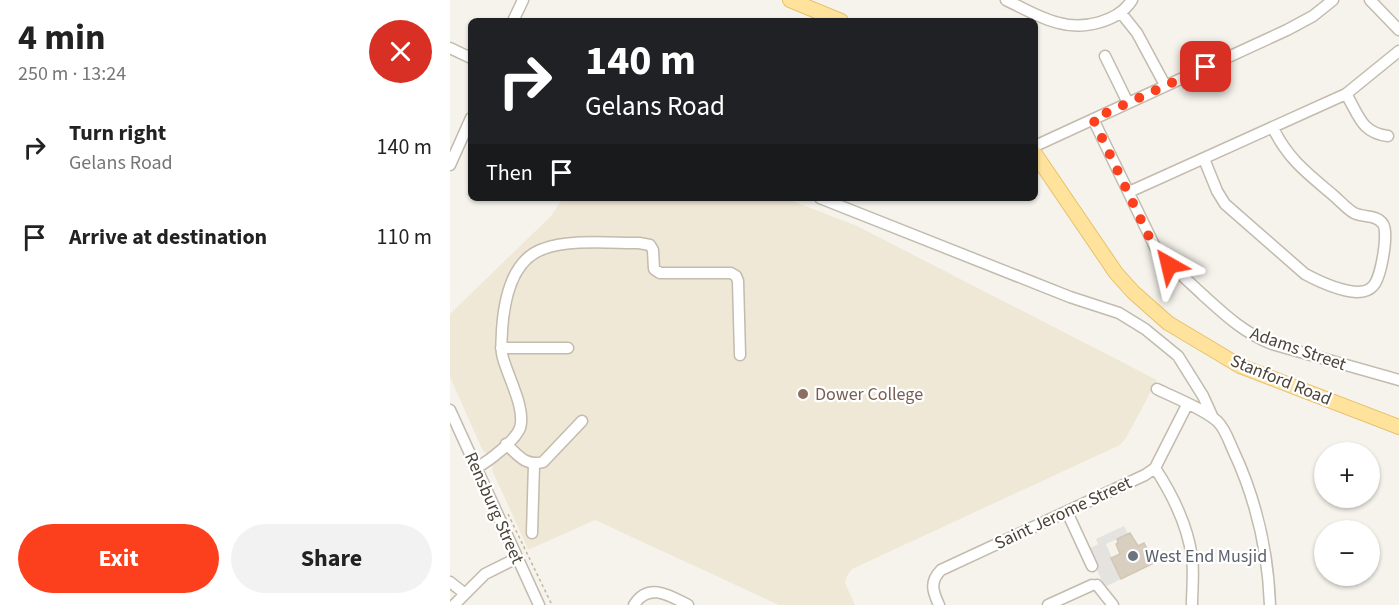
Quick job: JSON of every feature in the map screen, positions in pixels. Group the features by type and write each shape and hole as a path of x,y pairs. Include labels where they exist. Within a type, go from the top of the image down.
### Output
{"main road":[{"path":"790,0 805,4 835,18"},
{"name":"Stanford Road","path":"1038,158 1116,273 1133,292 1168,323 1240,366 1399,427"}],"street":[{"path":"514,18 523,0"},
{"path":"1006,0 1057,23 1068,25 1099,22 1121,13 1132,0"},
{"path":"1038,145 1287,30 1333,0"},
{"path":"1370,0 1399,30"},
{"path":"1121,13 1137,33 1165,85"},
{"path":"450,48 468,57"},
{"path":"1129,192 1346,94 1399,51"},
{"path":"1105,56 1128,103"},
{"path":"1346,94 1366,129 1375,134 1388,136"},
{"name":"Adams Street","path":"1093,119 1156,249 1169,265 1237,326 1272,344 1399,380"},
{"path":"450,165 468,125"},
{"path":"1204,159 1225,204 1305,274 1347,291 1363,292 1371,288 1377,278 1386,239 1382,223 1378,219 1353,212 1291,158 1281,146 1273,128"},
{"path":"828,201 1070,297 1119,313 1145,329 1178,356 1203,396 1213,418 1224,430 1247,480 1267,558 1270,605"},
{"path":"476,468 492,458 518,431 520,410 501,348 503,318 514,276 535,252 561,245 639,243 650,245 653,250 654,269 660,273 728,273 736,276 740,356"},
{"path":"501,348 568,348"},
{"path":"1157,389 1213,418"},
{"path":"1187,405 1155,468 1168,490 1188,539 1192,560 1192,605"},
{"name":"Rensburg Street","path":"450,410 539,605"},
{"path":"506,444 525,462 534,464 543,462 582,421"},
{"path":"532,533 534,464"},
{"name":"Saint Jerome Street","path":"939,605 932,587 933,581 941,570 1145,475 1155,468"},
{"path":"1067,512 1092,566"},
{"path":"454,605 485,574 517,558"},
{"path":"450,582 464,593"},
{"path":"1048,605 1094,585 1113,605"},
{"path":"634,605 643,594 651,591 662,593 688,605"}],"path":[{"path":"509,515 552,605"}],"shaded area":[{"name":"Dower College","path":"561,201 793,201 857,226 1157,380 1120,445 852,569 845,583 855,605 779,605 595,520 528,549 450,377 450,314 551,216"},
{"path":"1124,526 1128,534 1106,544 1121,579 1105,587 1087,550 1098,544 1096,539"}],"building":[{"name":"West End Musjid","path":"1130,533 1138,546 1144,543 1154,563 1121,579 1111,558 1120,554 1116,544 1117,539"}],"place":[{"name":"Dower College","path":"803,394"},
{"name":"West End Musjid","path":"1133,556"}],"route":[{"path":"1169,265 1150,239 1093,119 1206,67"}]}
